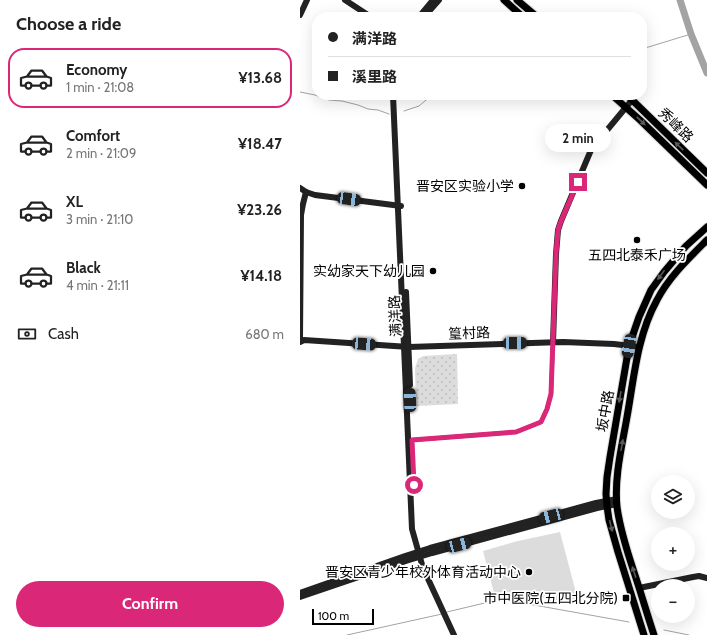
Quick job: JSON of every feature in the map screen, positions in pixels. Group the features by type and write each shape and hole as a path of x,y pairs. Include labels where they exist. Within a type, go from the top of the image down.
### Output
{"main road":[{"path":"504,0 517,12"},
{"path":"516,0 531,12"},
{"path":"618,100 707,185"},
{"name":"秀峰路","path":"632,100 707,173"},
{"name":"坂中路","path":"643,633 609,520 607,503 608,472 629,346 641,312 647,298 668,266 686,246 707,227"},
{"name":"坂中路","path":"654,634 622,535 617,502 617,482 620,457 639,347 649,316 663,290 674,274 707,240"}],"street":[{"path":"300,15 307,0"},
{"path":"345,0 363,12"},
{"path":"423,12 433,0"},
{"path":"429,12 440,0"},
{"name":"满洋路","path":"392,100 400,206"},
{"name":"满洋路","path":"396,100 412,529 423,568 454,635"},
{"path":"412,440 516,432 541,422 547,409 551,394 556,254 559,226 591,150 626,107 628,100"},
{"path":"300,188 306,192 314,194 400,206"},
{"path":"300,338 301,215 302,204 306,192"},
{"name":"篁村路","path":"300,342 304,340 406,347 563,342 639,347"},
{"name":"满洋路","path":"406,347 416,529 414,536"},
{"path":"300,593 419,554 581,507 617,502"},
{"path":"300,598 419,554"},
{"path":"639,588 699,576 707,578"}],"shaded area":[{"path":"457,354 458,404 416,406 415,368 418,359 423,356"},
{"name":"晋安区青少年校外体育活动中心","path":"560,532 579,604 514,593 494,593 483,551 518,541"}],"waterway":[{"path":"680,0 691,34 707,73"},
{"path":"647,47 691,34"},
{"path":"300,92 312,94"},
{"path":"329,100 342,101 389,114"},
{"path":"404,111 419,106 426,100"},
{"path":"447,612 493,601 506,600 629,622"},
{"path":"347,635 442,614"},
{"path":"664,630 689,635"}],"place":[{"name":"晋安区实验小学","path":"522,186"},
{"name":"五四北泰禾广场","path":"637,240"},
{"name":"实幼家天下幼儿园","path":"433,271"},
{"name":"晋安区青少年校外体育活动中心","path":"529,572"},
{"name":"市中医院(五四北分院)","path":"626,598"}],"route":[{"path":"414,485 412,440 516,432 541,422 547,409 551,394 558,230 578,182"}]}
